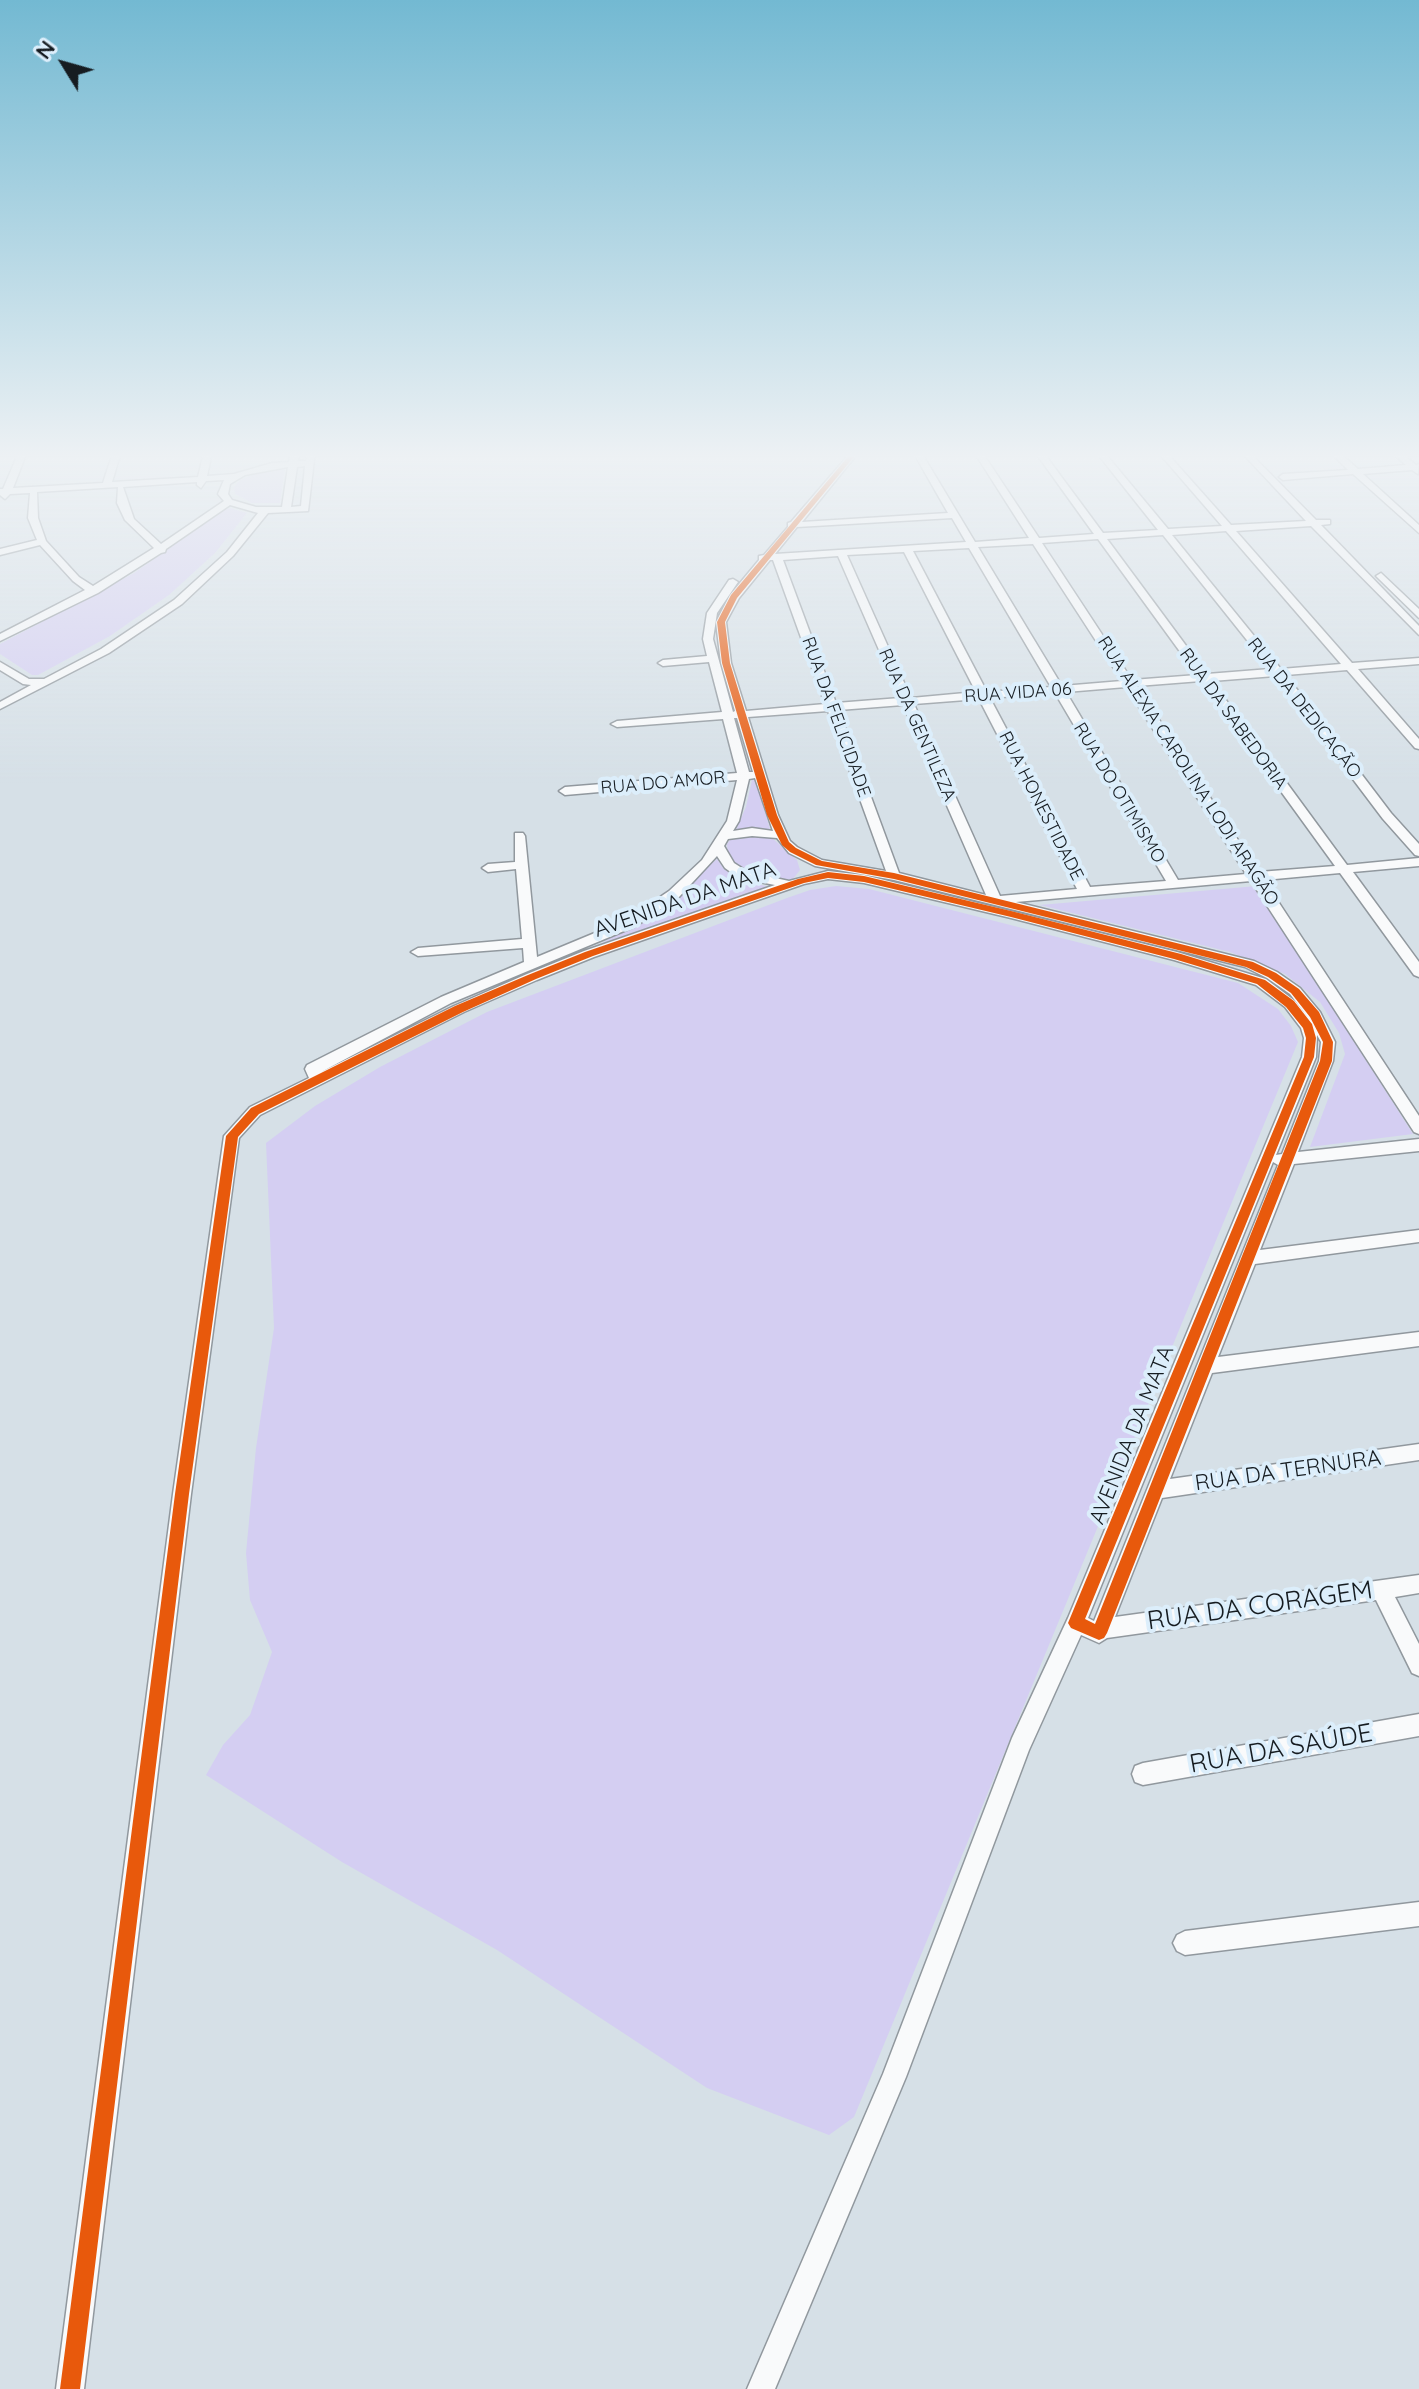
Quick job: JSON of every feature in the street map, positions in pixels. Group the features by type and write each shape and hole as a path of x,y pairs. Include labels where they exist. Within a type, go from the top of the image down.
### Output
{"street":[{"path":"61,563 94,591"},
{"path":"0,638 14,627 94,591 140,563"},
{"path":"0,706 131,635 178,602 220,563"},
{"path":"736,715 712,659 708,634 718,599 749,563"},
{"path":"744,782 721,622 734,597 767,563"},
{"name":"RUA DA FELICIDADE","path":"774,563 834,707 894,876"},
{"name":"RUA DA GENTILEZA","path":"846,563 994,898"},
{"name":"RUA HONESTIDADE","path":"914,563 1086,893"},
{"name":"RUA DO OTIMISMO","path":"983,563 1175,885"},
{"name":"RUA ALEXIA CAROLINA LODI ARAGÃO","path":"1051,563 1419,1128"},
{"name":"RUA DA SABEDORIA","path":"1119,563 1419,972"},
{"name":"RUA DA DEDICAÇÃO","path":"1189,563 1279,673 1387,816 1419,852"},
{"path":"1259,563 1416,742"},
{"path":"1353,563 1419,632"},
{"path":"1368,563 1419,615"},
{"path":"1385,596 1419,593"},
{"path":"663,663 712,659"},
{"name":"RUA VIDA 06","path":"617,724 1419,661"},
{"path":"0,665 27,682 48,682"},
{"path":"0,673 20,689 16,698"},
{"name":"AVENIDA DA MATA","path":"736,715 763,780 779,835 793,850 807,858 994,898 1249,964 1295,991 1322,1026 1329,1052 1100,1629"},
{"name":"RUA DO AMOR","path":"565,791 763,780"},
{"name":"AVENIDA DA MATA","path":"744,782 722,842 674,894 631,923 446,1000 312,1069 317,1080 459,1009 589,954 796,883 835,875 882,883 1177,956 1261,982 1290,1004 1308,1027 1311,1038 1309,1057 1076,1623 1020,1746 894,2077 761,2389"},
{"path":"779,835 762,831 722,842 729,865 744,875 796,883 807,874 807,858"},
{"path":"519,836 531,964"},
{"path":"994,898 1086,893 1419,862"},
{"path":"488,868 521,865"},
{"path":"418,952 529,943"},
{"path":"70,2389 182,1494 232,1136 255,1111 317,1080"},
{"path":"1266,1161 1419,1145"},
{"path":"1248,1258 1419,1236"},
{"path":"1205,1366 1419,1339"},
{"name":"RUA DA TERNURA","path":"1156,1490 1419,1452"},
{"name":"RUA DA CORAGEM","path":"1100,1629 1419,1584"},
{"path":"1381,1589 1419,1666"},
{"path":"1076,1623 1099,1633 1100,1629"},
{"name":"RUA DA SAÚDE","path":"1143,1774 1419,1725"},
{"path":"1185,1943 1419,1914"}],"shaded area":[{"path":"148,563 204,563 169,595 110,636 38,675 32,675 0,654 0,644"},
{"path":"755,779 770,829 736,830 746,807 752,780"},
{"path":"763,836 772,838 797,860 800,870 793,879 757,876 736,865 728,856 727,844 730,840"},
{"path":"717,859 736,878 769,887 600,944 661,910"},
{"path":"836,886 869,889 1238,983 1278,1009 1298,1042 854,2117 829,2135 707,2088 497,1950 342,1862 206,1775 223,1745 250,1715 272,1652 250,1600 246,1553 256,1448 274,1328 266,1143 315,1106 380,1067 487,1012 787,898"},
{"path":"1257,886 1413,1134 1310,1147 1345,1054 1339,1033 1320,1002 1285,974 1230,952 1040,905"}],"cycle path":[{"path":"70,2389 182,1494 232,1136 255,1111 459,1009 532,977 589,954 801,881 828,875 864,879 1011,914 1177,956 1261,982 1290,1004 1308,1027 1311,1038 1309,1057 1076,1623 1099,1633 1326,1061 1328,1042 1315,1015 1295,991 1249,964 894,876 819,863 785,843 772,815 726,663 721,622 734,597 762,563"}]}
